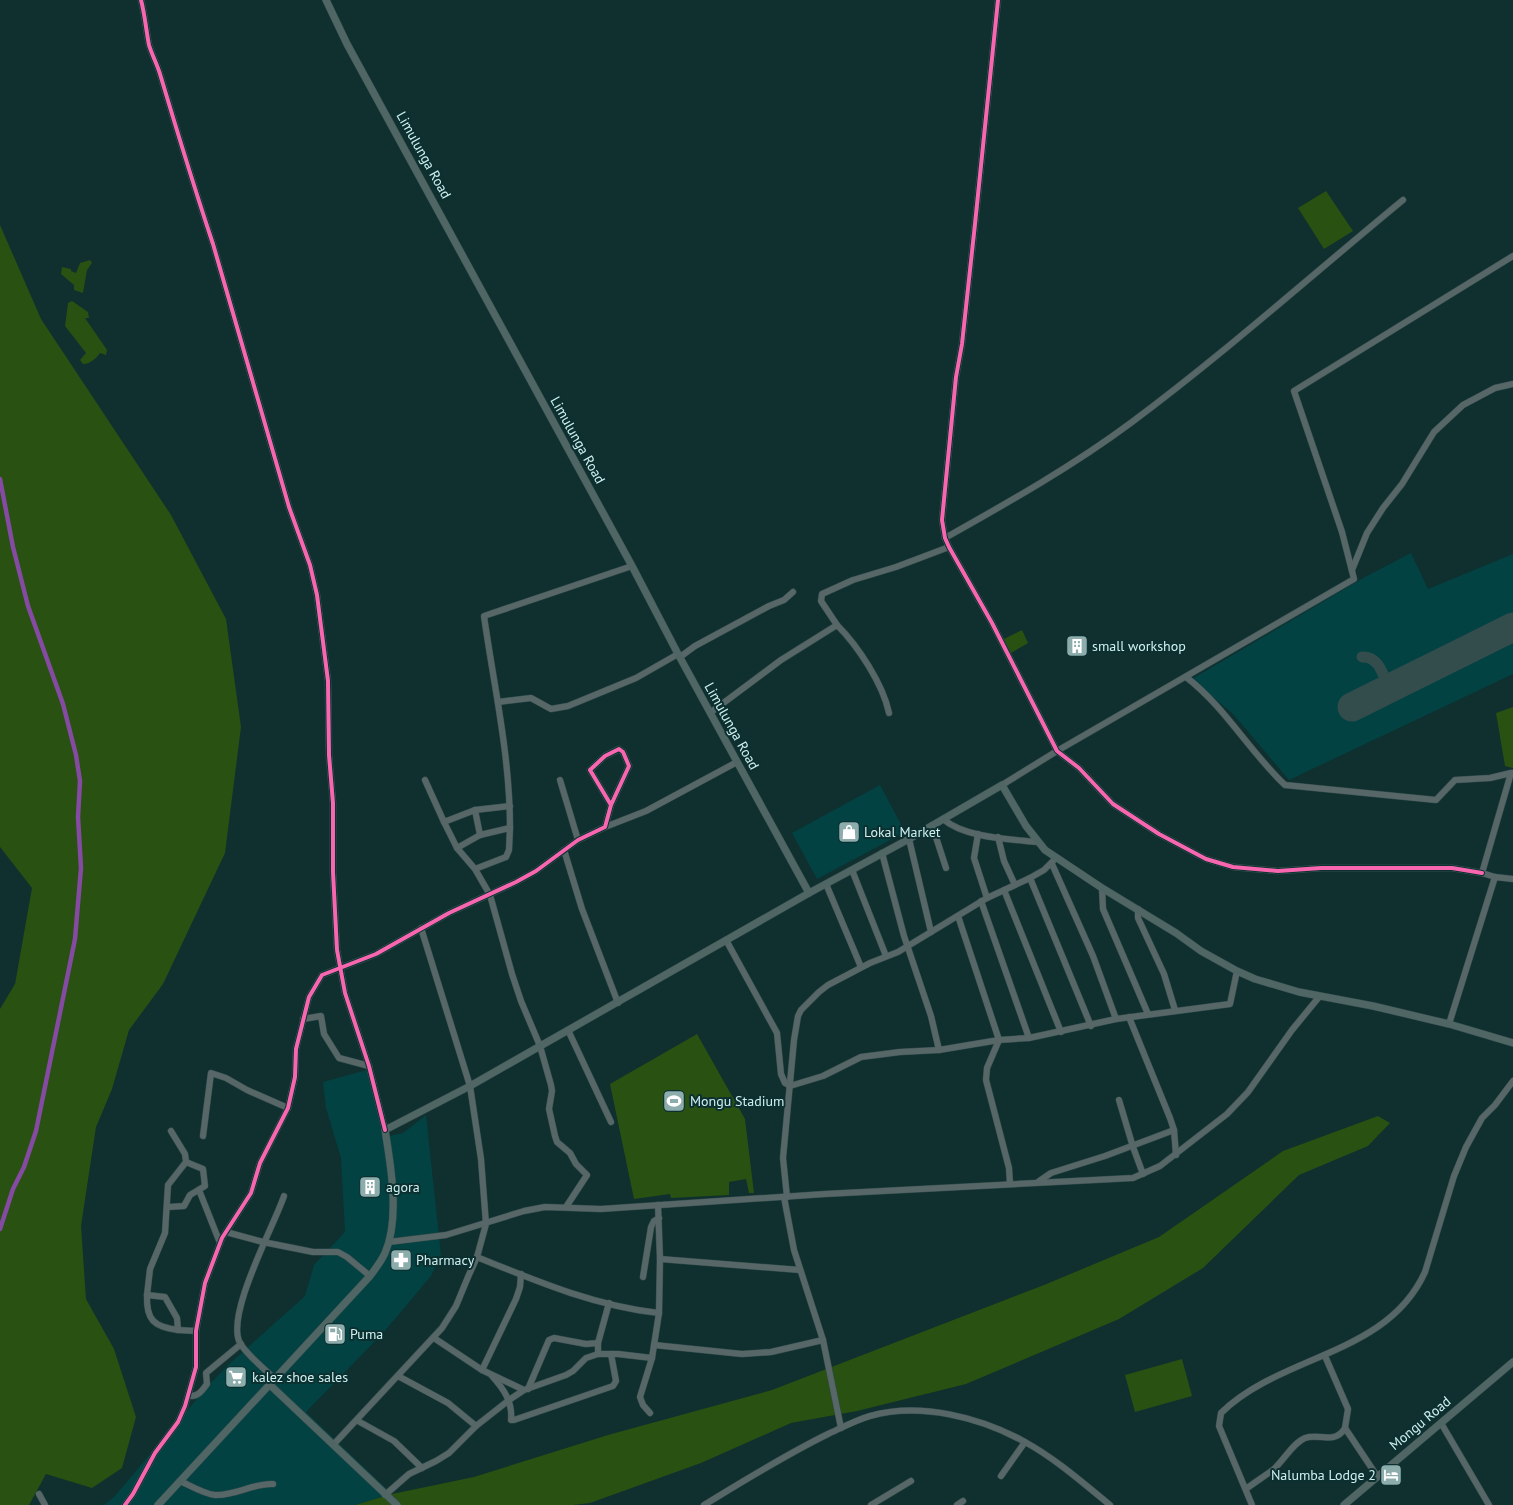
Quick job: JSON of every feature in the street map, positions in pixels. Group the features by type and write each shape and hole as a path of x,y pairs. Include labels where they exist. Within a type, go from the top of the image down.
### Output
{"main road":[{"name":"Limulunga Road","path":"326,0 348,44 809,893"},
{"path":"158,1505 370,1276 381,1261 389,1242 392,1197 391,1165 385,1130 470,1086 809,893 909,839 1002,785 1037,842 1054,861 1138,909 1201,951 1237,971 1255,979 1319,997 1373,1006 1449,1024 1513,1043"},
{"name":"Mongu Road","path":"1344,1505 1513,1362"},
{"path":"272,1381 385,1495 397,1505"}],"street":[{"path":"141,0 146,18 149,44 178,139 186,159 203,217 213,244 289,507 310,566 317,595 328,682 329,755 333,803 333,872 337,950 352,1017 369,1066 385,1130"},
{"path":"998,0 962,344 956,377 949,468 942,520 945,538 949,547 992,623 1058,751 1078,768 1113,804 1159,834 1211,861 1233,867 1278,871 1321,868 1452,868 1482,873 1495,877 1513,879"},
{"path":"945,538 1030,490 1131,423 1191,377 1403,200"},
{"path":"1002,785 1354,579 1342,532 1294,391 1513,256"},
{"path":"1352,570 1367,533 1383,508 1402,484 1434,432 1463,405 1495,388 1513,384"},
{"path":"889,713 886,700 851,639 838,625 821,601 822,594 853,580 896,567 949,547"},
{"path":"475,869 489,862 502,859 508,854 510,828 510,806 505,738 484,616 632,566"},
{"path":"498,702 531,698 551,709 568,706 636,678 769,606 784,600 793,592"},
{"path":"710,713 781,660 838,625"},
{"path":"1186,677 1204,692 1220,709 1270,771 1284,785 1436,800 1455,780 1490,778 1512,773 1482,873"},
{"path":"605,827 611,805 628,766 623,752 619,749 605,756 590,770 611,805"},
{"path":"125,1505 133,1494 155,1453 178,1422 189,1396 196,1367 196,1331 205,1283 220,1243 251,1193 260,1163 288,1108 296,1077 296,1049 311,991 322,976 376,954 421,928 536,871 578,840 605,827 646,811 737,762"},
{"path":"425,780 457,848 475,869 490,895 520,1001 540,1046 551,1088 549,1109 557,1142 570,1152 576,1164 587,1175 566,1207"},
{"path":"560,780 578,840"},
{"path":"444,822 475,810 510,806"},
{"path":"475,810 480,835"},
{"path":"942,820 954,827 978,834 1037,842"},
{"path":"932,825 946,868"},
{"path":"457,848 480,835 510,828"},
{"path":"978,834 974,858 984,900 1029,1038"},
{"path":"998,837 1004,861 1015,885"},
{"path":"909,839 931,932"},
{"path":"564,850 582,909 618,1003"},
{"path":"882,853 907,946 931,1016 938,1050"},
{"path":"841,1428 823,1340 800,1270 788,1226 782,1158 794,1040 798,1016 801,1010 819,992 861,967 907,946 984,900 1030,878 1054,861 1093,956 1116,1019"},
{"path":"852,870 886,956"},
{"path":"1449,1024 1495,877"},
{"path":"1030,878 1091,1026"},
{"path":"826,884 861,967"},
{"path":"1102,888 1104,909 1148,1014"},
{"path":"1004,890 1061,1032"},
{"path":"1138,909 1138,918 1164,974 1175,1010"},
{"path":"958,916 999,1040 986,1068 986,1080 1009,1168 1010,1184"},
{"path":"334,1444 358,1421 434,1338 456,1306 477,1257 486,1224 482,1159 470,1086 421,928"},
{"path":"726,940 777,1033 781,1074 785,1084 790,1086 823,1076 861,1056 938,1050 999,1040 1029,1038 1091,1026 1116,1019 1175,1010 1230,1004 1237,971"},
{"path":"389,1242 446,1236 524,1211 545,1207 601,1209 1038,1182 1121,1180 1133,1178 1160,1166 1227,1114 1239,1102 1292,1030 1319,997"},
{"path":"304,1019 321,1016 324,1034 339,1058 369,1066"},
{"path":"1129,1017 1174,1130 1176,1155"},
{"path":"568,1030 611,1122"},
{"path":"202,1136 210,1073 226,1078 247,1090 288,1108"},
{"path":"1252,1505 1219,1426 1221,1413 1250,1391 1271,1379 1325,1356 1362,1337 1392,1316 1420,1283 1428,1264 1454,1176 1466,1147 1482,1118 1495,1105 1513,1080"},
{"path":"1119,1100 1132,1147 1143,1174"},
{"path":"1038,1182 1051,1174 1132,1147 1174,1130"},
{"path":"171,1131 185,1154 186,1162 168,1185 168,1207 165,1233 150,1269 147,1295 148,1311 152,1320 161,1326 178,1330 196,1331"},
{"path":"168,1207 184,1206 190,1195 199,1190 205,1184 204,1171 201,1168 186,1162"},
{"path":"199,1190 220,1243"},
{"path":"272,1381 241,1344 237,1329 243,1299 264,1242 284,1196"},
{"path":"650,1413 643,1405 640,1397 652,1358 659,1313 660,1259 658,1205"},
{"path":"643,1277 651,1227 654,1221 659,1218"},
{"path":"226,1232 264,1242 313,1252 338,1252 347,1257 370,1276"},
{"path":"477,1257 573,1295 634,1310 659,1313"},
{"path":"660,1259 800,1270"},
{"path":"482,1370 516,1299 520,1287 521,1274"},
{"path":"147,1295 165,1297 177,1318 178,1330"},
{"path":"598,1354 598,1343 609,1303"},
{"path":"434,1338 492,1376 526,1389"},
{"path":"526,1389 550,1340 558,1339 586,1344 598,1343"},
{"path":"654,1345 742,1354 771,1352 823,1340"},
{"path":"189,1396 195,1396 200,1393 207,1384 206,1373 241,1344"},
{"path":"586,1344 586,1358"},
{"path":"385,1495 404,1478 448,1453 476,1426 509,1400 526,1389 566,1375 586,1358 598,1354 610,1354 652,1358"},
{"path":"492,1376 502,1388 509,1400 512,1420 608,1389 613,1386 616,1381 610,1354"},
{"path":"1246,1489 1273,1470 1302,1440 1310,1437 1329,1439 1341,1433 1345,1428 1348,1409 1325,1356"},
{"path":"398,1376 448,1403 476,1426"},
{"path":"704,1505 791,1452 841,1428 869,1416 897,1411 919,1410 947,1414 1007,1434 1025,1442 1054,1461 1110,1505"},
{"path":"358,1421 394,1441 422,1468"},
{"path":"1441,1423 1490,1505"},
{"path":"1345,1428 1377,1476"},
{"path":"1002,1476 1025,1442"},
{"path":"180,1481 214,1495 229,1494 260,1484 274,1484"},
{"path":"875,1504 910,1481"},
{"path":"40,1494 44,1505"},
{"path":"957,1505 963,1501"}],"shaded area":[{"path":"1411,553 1428,589 1513,554 1513,674 1289,780 1233,714 1192,679 1365,577"},
{"name":"Lokal Market","path":"880,785 905,832 817,879 792,833"},
{"path":"367,1070 385,1137 403,1133 426,1115 441,1255 431,1276 383,1333 306,1412 392,1494 355,1505 104,1505 114,1497 207,1387 227,1366 305,1296 314,1265 345,1232 341,1158 326,1108 323,1082"}],"green space":[{"path":"1326,191 1353,231 1324,249 1298,208"},
{"path":"0,225 41,319 171,515 226,619 241,727 225,853 163,984 129,1030 112,1089 96,1127 81,1226 86,1299 114,1349 136,1417 122,1468 92,1488 46,1474 29,1505 0,1505 0,1009 15,984 32,888 0,847"},
{"path":"90,260 92,263 87,270 83,293 74,290 74,285 61,274 62,267 71,269 71,271 76,273 80,263"},
{"path":"72,301 88,312 89,318 85,318 107,350 106,355 100,353 93,361 86,364 83,364 80,360 86,353 65,326 68,303"},
{"path":"1022,630 1028,643 1011,653 1004,639"},
{"path":"1513,707 1513,768 1505,766 1496,713"},
{"name":"Mongu Stadium","path":"697,1034 745,1119 754,1193 749,1193 746,1179 729,1182 729,1195 671,1198 670,1194 634,1199 610,1084"},
{"path":"1378,1116 1390,1123 1368,1146 1299,1175 1203,1268 1119,1319 966,1384 857,1411 791,1423 701,1463 590,1503 573,1505 355,1505 392,1494 474,1477 608,1435 772,1390 1044,1285 1159,1237 1283,1151"},
{"path":"1182,1359 1192,1396 1135,1412 1125,1375"}],"waterway":[{"path":"0,479 13,547 28,606 63,704 76,755 80,781 78,817 81,868 75,939 36,1131 24,1167 13,1189 0,1229"}],"taxiway":[{"path":"1362,657 1373,660 1380,667 1389,688"}],"runway":[{"path":"1352,707 1513,627"}],"cycle path":[{"path":"141,0 149,45 160,74 213,244 289,507 310,565 317,595 328,681 329,755 333,803 333,872 337,950 345,993 369,1066 385,1130"},
{"path":"998,0 962,344 956,377 942,520 945,538 949,547 992,623 1057,751 1079,768 1113,804 1159,834 1206,859 1233,867 1278,871 1321,868 1452,868 1482,873"},
{"path":"125,1505 133,1494 155,1453 178,1422 185,1406 196,1367 196,1331 205,1283 222,1238 251,1193 260,1163 288,1108 295,1077 296,1049 309,997 322,975 376,954 449,913 516,882 536,871 578,840 605,827 611,805 629,766 623,752 619,749 605,756 590,770 611,805"}],"place":[{"name":"small workshop","path":"1077,646"},
{"name":"Lokal Market","path":"849,832"},
{"name":"Mongu Stadium","path":"674,1101"},
{"name":"agora","path":"370,1187"},
{"name":"Pharmacy","path":"401,1260"},
{"name":"Puma","path":"335,1334"},
{"name":"kalez shoe sales","path":"236,1377"},
{"name":"Nalumba Lodge 2","path":"1391,1475"}]}
